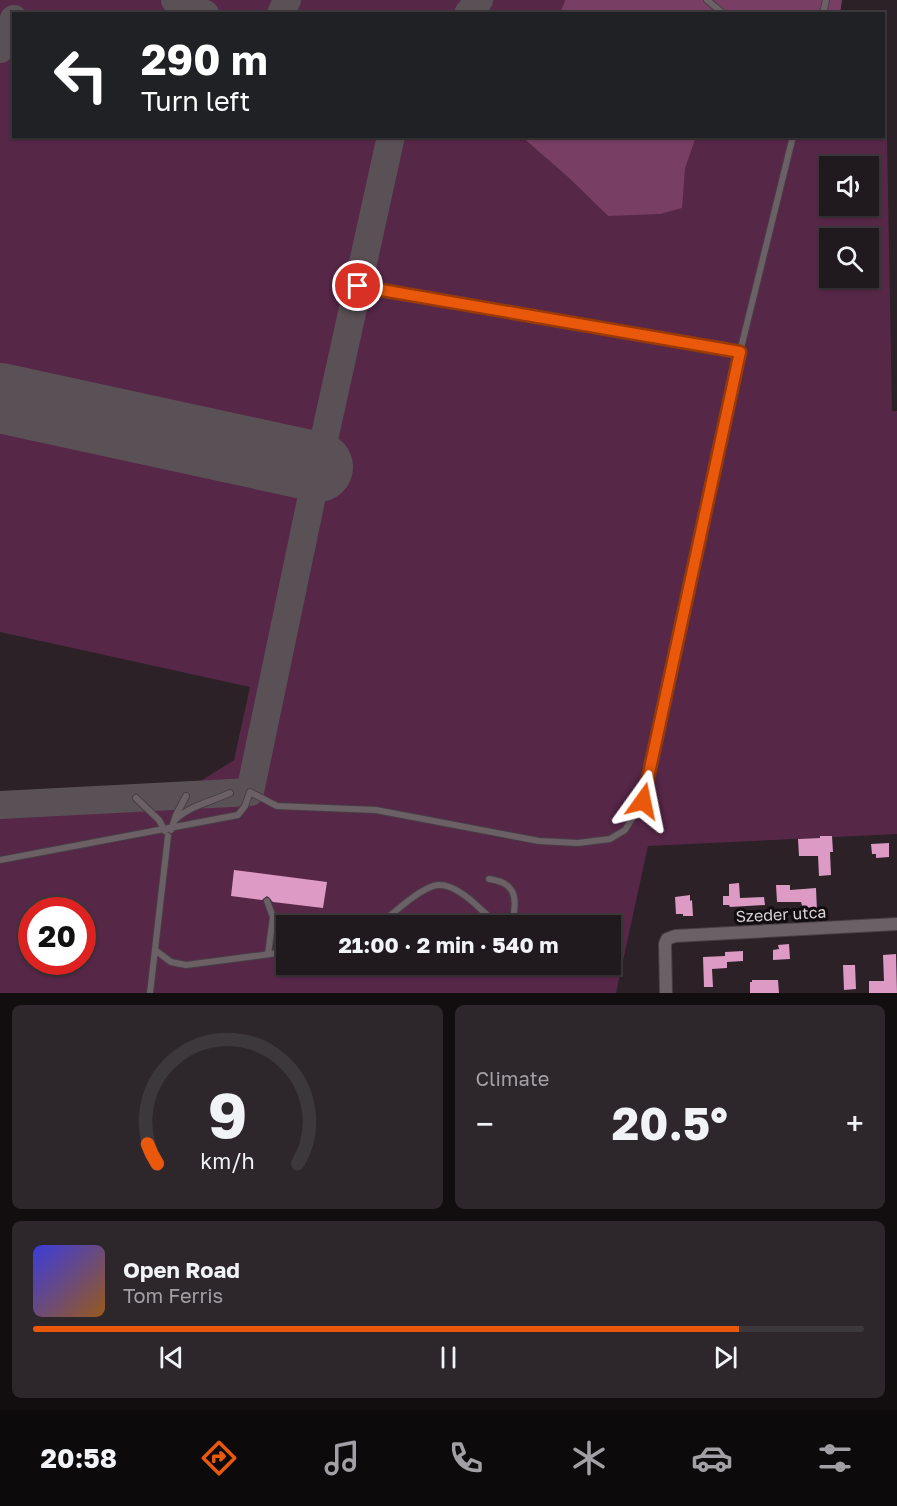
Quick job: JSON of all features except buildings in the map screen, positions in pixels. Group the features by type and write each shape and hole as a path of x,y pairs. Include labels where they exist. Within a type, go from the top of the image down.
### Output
{"street":[{"name":"Szeder utca","path":"666,993 664,949 667,939 897,924"}],"lane":[{"path":"707,0 722,12"},
{"path":"0,861 168,831 238,815 245,806 250,792 277,806 376,810 539,841 578,843 610,839 625,830 643,801 740,352 793,138"},
{"path":"358,286 740,352"},
{"path":"174,820 203,802 216,800 230,793"},
{"path":"150,993 168,831 186,796"},
{"path":"136,798 168,831"},
{"path":"489,879 501,881 508,886 515,897 514,915"},
{"path":"392,915 421,892 439,884 462,893 486,915"},
{"path":"267,901 273,917 268,954"},
{"path":"155,950 171,962 186,965 276,953"}],"shaded area":[{"path":"0,0 565,0 561,12 12,12 12,138 523,138 608,216 681,208 685,169 696,138 885,138 885,134 887,138 892,411 897,411 897,834 648,846 621,970 621,915 276,915 276,975 620,975 616,993 0,993 0,794 199,782 234,760 250,687 0,632"},
{"path":"565,0 842,0 840,12 561,12"},
{"path":"523,138 696,138 685,169 682,208 660,214 608,216"}],"taxiway":[{"path":"175,0 201,12"},
{"path":"282,12 287,0"},
{"path":"470,12 479,0"},
{"path":"0,49 12,23"},
{"path":"0,805 250,792 318,467 391,138"}],"runway":[{"path":"0,398 318,467"}],"route":[{"path":"358,286 740,352 643,801"}]}
